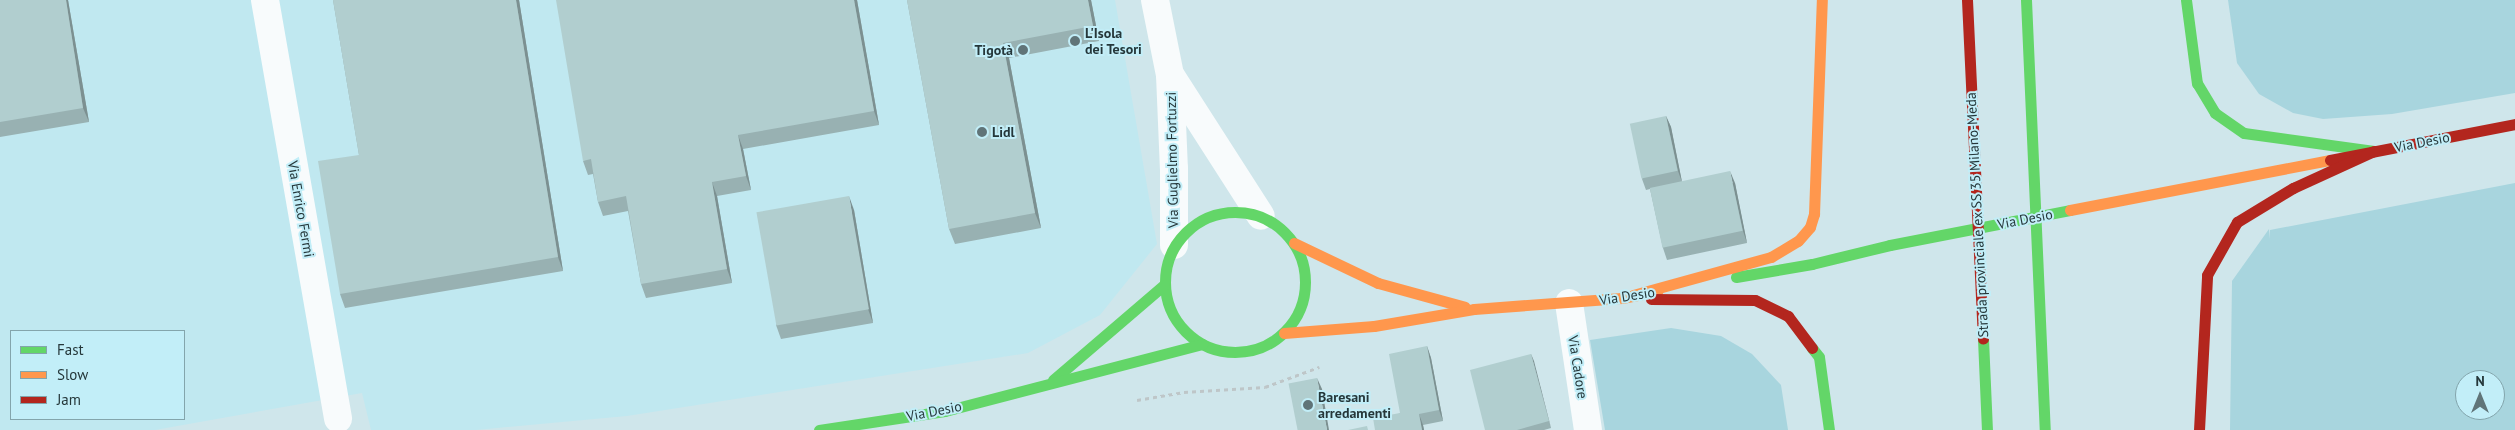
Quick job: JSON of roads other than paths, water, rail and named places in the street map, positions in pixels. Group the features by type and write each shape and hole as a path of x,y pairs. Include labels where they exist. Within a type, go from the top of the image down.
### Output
{"main road":[{"path":"1628,297 1771,257 1798,241 1810,227 1814,214 1822,0"},
{"name":"Strada provinciale ex SS 35 Milano-Meda","path":"1967,0 1987,430"},
{"path":"2026,0 2045,430"},
{"path":"2186,0 2197,83 2215,113 2244,133 2374,151"},
{"name":"Via Desio","path":"1284,333 1374,326 1474,309 1568,304 1628,297 1812,264 1890,244 2181,190 2515,124"},
{"path":"2199,430 2207,275 2237,222 2293,188 2374,151"},
{"path":"1236,210 1260,216 1279,226 1294,242 1304,265 1306,289 1298,314 1284,333 1266,346 1244,352 1223,352 1202,344 1182,330 1169,309 1164,285 1166,264 1174,244 1190,226 1212,214 1236,210"},
{"name":"Via Desio","path":"1294,242 1378,283 1474,309"},
{"name":"Via Desio","path":"1048,385 1164,285"},
{"path":"1628,297 1755,300 1788,316 1819,357 1830,430"},
{"name":"Via Desio","path":"819,430 946,411 1202,344"}],"street":[{"name":"Via Enrico Fermi","path":"265,0 338,419"},
{"name":"Via Guglielmo Fortuzzi","path":"1155,0 1170,75 1174,170 1174,244"},
{"name":"Via Guglielmo Fortuzzi","path":"1170,75 1260,216"},
{"name":"Via Cadore","path":"1568,304 1588,430"}],"place":[{"name":"L'Isola dei Tesori","path":"1075,41"},
{"name":"Tigotà","path":"1023,50"},
{"name":"Lidl","path":"982,132"},
{"name":"Baresani arredamenti","path":"1308,405"}]}
